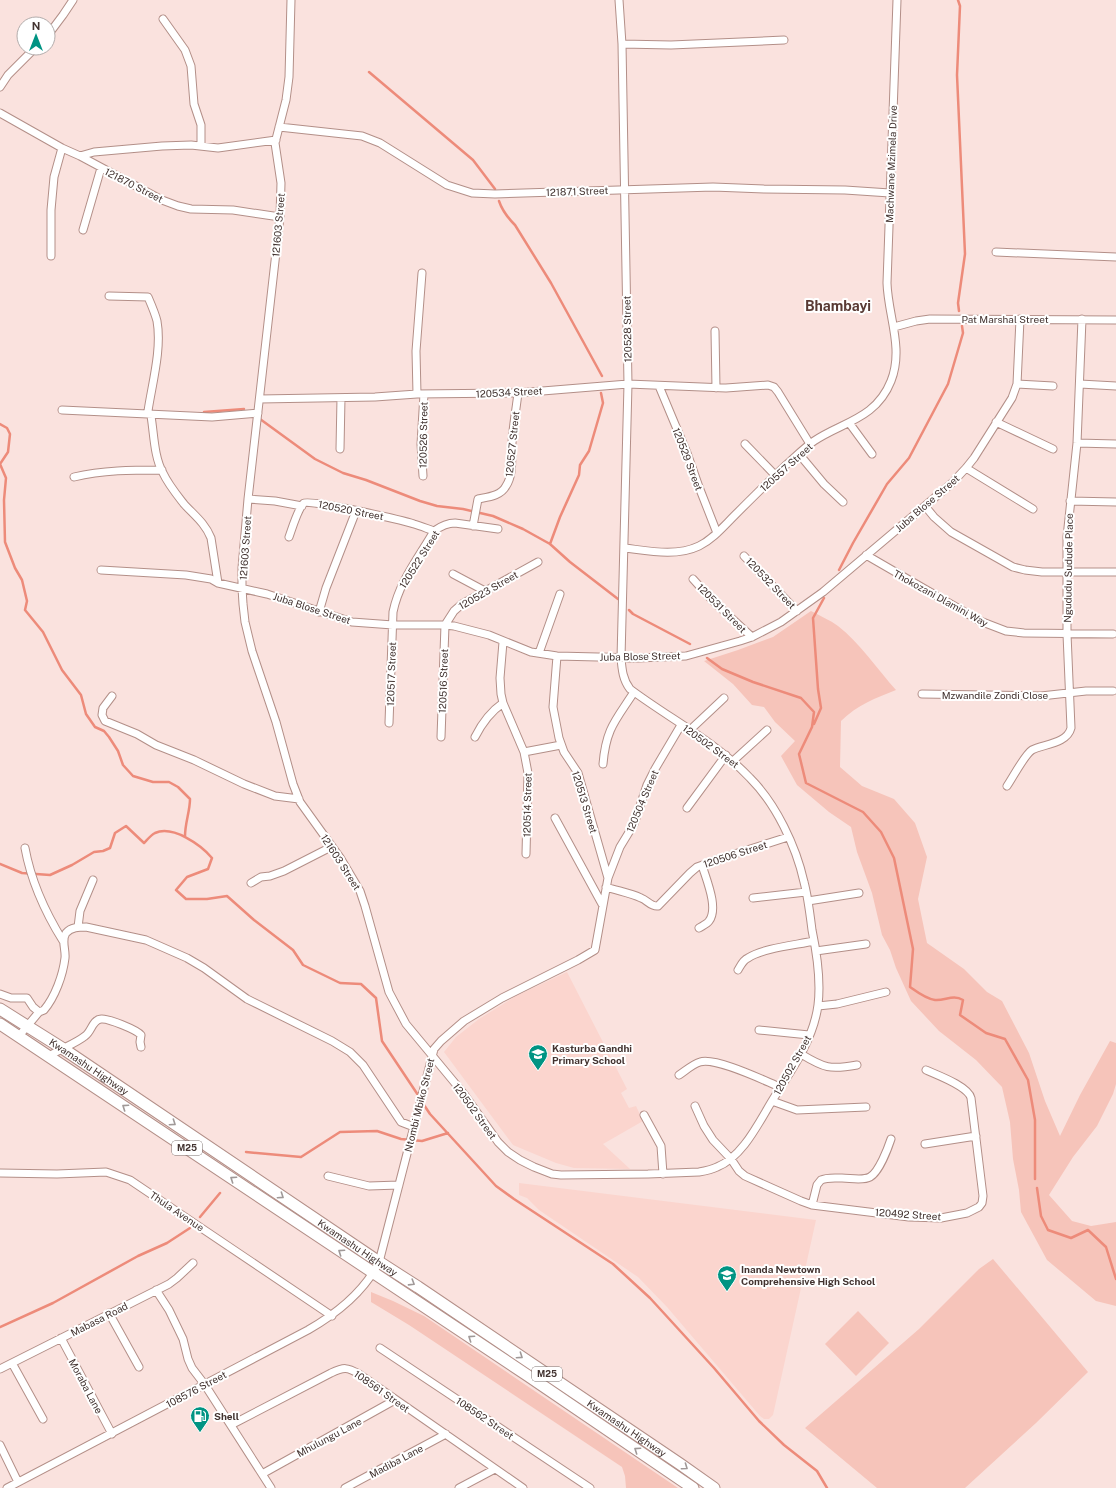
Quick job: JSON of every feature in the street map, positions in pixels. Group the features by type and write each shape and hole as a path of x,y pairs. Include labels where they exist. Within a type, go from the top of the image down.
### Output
{"main road":[{"name":"Kwamashu Highway","path":"0,1009 62,1048 714,1488"},
{"name":"Kwamashu Highway","path":"0,1024 373,1274 527,1375 693,1488"}],"street":[{"path":"56,24 73,0"},
{"name":"121603 Street","path":"291,0 289,77 286,100 276,140 276,152 281,182 280,217 248,499 242,568 244,616 252,651 276,722 291,779 299,799 331,847 341,859 360,891 366,906 385,981 393,1000 406,1024 432,1054"},
{"name":"120528 Street","path":"618,0 622,44 628,384 621,658"},
{"name":"Machwane Mzimela Drive","path":"894,327 889,308 887,283 897,0"},
{"path":"163,19 185,50 191,66 194,104 201,125 201,146"},
{"path":"622,44 671,44 784,40"},
{"path":"0,87 8,75 27,56"},
{"name":"121870 Street","path":"0,113 145,192 178,206 191,209 233,210 280,217"},
{"name":"121871 Street","path":"279,127 352,134 369,138 380,143 447,185 472,193 495,194 713,187 845,190 890,193"},
{"path":"80,156 94,152 178,144 218,148 276,140"},
{"path":"51,256 50,210 54,177 62,148"},
{"path":"83,230 100,168"},
{"path":"996,252 1116,257"},
{"name":"120526 Street","path":"422,273 416,351 421,394 421,444 423,476"},
{"path":"108,296 148,297 157,320 158,335 155,376 148,411 151,416 155,445 162,470 171,485 185,504 200,519 208,531 211,538 218,583"},
{"name":"Pat Marshal Street","path":"894,327 930,319 1116,320"},
{"name":"Juba Blose Street","path":"101,570 197,576 211,579 218,583 267,594 352,622 393,625 445,625 469,629 489,635 517,648 557,656 621,658 686,656 728,646 752,637 781,622 823,592 952,483 966,468 1012,398 1017,384 1020,319"},
{"name":"Ngududu Sudude Place","path":"1007,786 1030,752 1059,740 1070,732 1071,723 1068,694 1066,634 1066,571 1070,501 1077,443 1082,319"},
{"name":"120557 Street","path":"625,548 657,552 684,551 701,545 717,533 775,475 810,444 821,437 850,424 868,411 886,391 891,382 897,349 894,327"},
{"path":"715,331 716,388"},
{"name":"120534 Street","path":"260,399 341,398 421,394 518,393 628,384 716,388 768,385 774,387 810,444"},
{"path":"1017,384 1053,386"},
{"path":"1080,384 1116,386"},
{"name":"120529 Street","path":"659,386 687,453 717,533"},
{"name":"120527 Street","path":"473,526 478,502 496,495 506,487 511,469 512,444 518,393"},
{"path":"340,449 341,398"},
{"path":"62,410 111,412 151,416 212,418 258,413"},
{"path":"996,422 1053,449"},
{"path":"850,424 872,454"},
{"path":"1077,443 1116,444"},
{"path":"745,444 775,475"},
{"path":"799,454 824,484 842,502"},
{"path":"966,468 1033,509"},
{"path":"74,477 110,471 162,470"},
{"name":"120520 Street","path":"248,499 284,502 302,506 306,502 310,502 415,524 434,531"},
{"path":"1070,501 1116,502"},
{"path":"289,537 302,506"},
{"path":"925,506 934,517 951,532 1013,567 1042,572 1116,572"},
{"path":"320,612 326,588 356,511"},
{"name":"120522 Street","path":"393,625 394,607 399,591 434,531 450,523 498,529"},
{"name":"Thokozani Dlamini Way","path":"866,555 994,628 1006,632 1113,634"},
{"name":"120532 Street","path":"744,556 797,611"},
{"name":"120523 Street","path":"445,625 457,608 538,562"},
{"path":"453,574 485,591"},
{"name":"120531 Street","path":"693,579 712,600 752,637"},
{"path":"539,653 560,594"},
{"name":"120517 Street","path":"389,723 393,625"},
{"name":"120516 Street","path":"441,737 445,625"},
{"name":"120514 Street","path":"503,642 500,678 503,703 524,752 528,773 526,854"},
{"name":"120513 Street","path":"557,656 553,707 556,727 564,752 578,773 608,878"},
{"name":"120502 Street","path":"432,1054 464,1094 498,1142 508,1152 534,1167 552,1174 561,1175 663,1174 710,1170 718,1167 731,1159 746,1143 801,1054 818,1006 819,981 808,901 800,868 788,837 772,805 752,779 733,761 630,689 622,672 621,658"},
{"name":"Mzwandile Zondi Close","path":"922,694 1041,696 1086,691 1113,691"},
{"path":"603,764 605,745 610,728 634,692"},
{"path":"112,696 103,708 102,716 105,721 137,734 156,745 194,760 223,775 264,793 286,798 299,799"},
{"path":"690,730 724,698"},
{"path":"476,737 491,713 503,703"},
{"name":"120504 Street","path":"602,904 608,878 620,847 634,824 647,785 681,724"},
{"path":"733,761 767,730"},
{"path":"524,752 561,745"},
{"path":"687,808 726,755"},
{"path":"555,818 602,904"},
{"name":"120506 Street","path":"606,888 632,894 642,898 654,906 658,906 690,872 702,865 788,837"},
{"path":"251,884 261,876 270,876 284,871 331,847"},
{"path":"19,1036 39,1012 47,1007 57,985 65,957 63,941 45,908 28,866 25,848"},
{"path":"699,928 710,920 713,908 709,887 702,865"},
{"path":"78,926 80,911 93,880"},
{"path":"753,898 806,892"},
{"path":"808,901 859,892"},
{"name":"Ntombi Mbiko Street","path":"373,1274 379,1262 432,1054 436,1045 464,1021 502,998 578,960 594,950 602,904"},
{"path":"63,941 65,934 78,926 146,940 187,958 204,968 247,999 332,1041 350,1052 363,1065 401,1122 413,1130"},
{"path":"738,970 744,960 752,955 814,941"},
{"path":"816,951 866,944"},
{"path":"818,1006 837,1004 886,992"},
{"path":"0,994 11,998 27,998 33,1007 39,1012"},
{"path":"49,1056 85,1036 90,1032 92,1024 102,1018 119,1023 124,1027 131,1028 138,1032 141,1035 141,1047"},
{"path":"759,1030 809,1035"},
{"path":"801,1054 815,1063 827,1068 840,1068 857,1065"},
{"path":"679,1075 700,1062 709,1061 780,1087"},
{"name":"120492 Street","path":"695,1106 707,1132 739,1170 746,1176 801,1201 812,1204 926,1217 941,1218 967,1213 982,1204 983,1196 970,1094 963,1088 926,1070"},
{"path":"772,1101 797,1110 866,1107"},
{"path":"644,1115 661,1146 663,1174"},
{"path":"926,1144 976,1136"},
{"path":"812,1204 817,1185 821,1180 832,1178 864,1178 874,1173 888,1150 891,1139"},
{"name":"Thula Avenue","path":"0,1173 57,1174 106,1172 130,1180 332,1316"},
{"path":"328,1176 369,1186 399,1185"},
{"name":"Mabasa Road","path":"0,1369 156,1290 177,1278 193,1262"},
{"name":"108576 Street","path":"13,1486 332,1316 373,1274"},
{"path":"156,1290 169,1310 183,1339 188,1360 192,1368 205,1385 271,1488"},
{"path":"109,1313 139,1367"},
{"name":"Moraba Lane","path":"61,1338 112,1434"},
{"name":"108562 Street","path":"380,1348 590,1488"},
{"path":"12,1363 43,1418"},
{"name":"108561 Street","path":"231,1425 331,1373 344,1368 359,1374 523,1488"},
{"name":"Mhulungu Lane","path":"262,1474 395,1400"},
{"name":"Madiba Lane","path":"345,1488 446,1434"},
{"path":"0,1445 13,1486"},
{"path":"459,1488 495,1469"}],"shaded area":[{"path":"811,611 832,622 846,633 861,648 896,690 860,706 841,721 840,767 862,786 894,799 915,823 927,857 918,899 927,943 964,969 987,992 1002,1001 1029,1053 1045,1101 1060,1136 1080,1095 1110,1041 1116,1043 1116,1084 1113,1094 1097,1126 1073,1157 1049,1195 1072,1221 1091,1226 1116,1222 1116,1306 1096,1301 1047,1260 1021,1212 1019,1190 1013,1159 1010,1122 1002,1087 976,1060 939,1031 911,1001 896,968 890,950 882,935 872,893 857,852 851,827 829,812 797,785 781,756 795,741 775,722 764,707 752,705 733,684 704,661 773,637"},
{"name":"Kasturba Gandhi Primary School","path":"567,972 627,1089 621,1093 629,1108 636,1106 643,1121 603,1144 630,1169 574,1168 556,1163 513,1145 444,1052 456,1037 479,1019 516,996"},
{"name":"Inanda Newtown Comprehensive High School","path":"519,1183 816,1220 773,1415 769,1419 764,1419 760,1416 667,1307 638,1277 539,1210 527,1198 519,1195"},
{"path":"993,1259 1088,1372 1036,1423 965,1488 877,1488 805,1428 919,1329 979,1269"},
{"path":"371,1292 424,1316 678,1488 626,1488 625,1476 622,1467 409,1325 371,1302"},
{"path":"858,1311 889,1343 856,1376 825,1344"}],"waterway":[{"path":"958,0 960,6 957,75 965,254 958,303 959,311"},
{"path":"369,72 473,160 495,189"},
{"path":"499,201 551,283 602,376"},
{"path":"839,570 887,484 909,458 948,384 963,333 962,326"},
{"path":"550,544 560,517 579,475 580,465 589,451 603,403 601,393"},
{"path":"204,412 244,409"},
{"path":"260,419 315,459 343,473 366,480 420,501 437,506 463,509 493,516 523,529 550,544 570,562 618,599"},
{"path":"0,424 7,428 10,434 8,452 0,464"},
{"path":"0,464 6,478 4,500 5,542 15,568 22,580 27,601 25,610 43,632 62,670 81,695 86,714 95,727 104,731 109,737 118,751 123,765 133,776 153,782 169,782 178,787 190,799 185,836"},
{"path":"814,724 821,708 818,689 813,618 824,598"},
{"path":"629,610 633,614 690,644"},
{"path":"707,658 722,669 753,682 801,698 814,712 812,727 799,754 806,783 863,812 881,832 894,858 913,949 910,987 922,995 935,1000 952,998 959,998 963,1000 960,1015 986,1033 1005,1039 1028,1080 1035,1120 1035,1179"},
{"path":"0,864 22,873 50,875 72,865 94,852 103,851 110,848 115,833 126,826 144,843 155,833 162,831 178,834 194,842 212,858 208,869 187,877 176,890 186,899 207,899 227,896 254,920 293,950 303,965 340,983 361,984 376,998 382,1041 420,1098"},
{"path":"422,1102 430,1114 496,1186 613,1264 650,1298 714,1368 759,1421 784,1445 817,1471 827,1488"},
{"path":"246,1152 301,1157 340,1132 377,1131 401,1139 422,1141 448,1133"},
{"path":"1037,1188 1041,1216 1048,1230 1071,1238 1088,1230 1106,1247 1116,1279"},
{"path":"200,1217 220,1193"},
{"path":"0,1327 53,1303 138,1256 167,1243 190,1228"}],"place":[{"name":"Kasturba Gandhi Primary School","path":"538,1071"},
{"name":"Inanda Newtown Comprehensive High School","path":"727,1292"},
{"name":"Shell","path":"200,1433"}],"district":[{"name":"Bhambayi","path":"838,306"}]}
